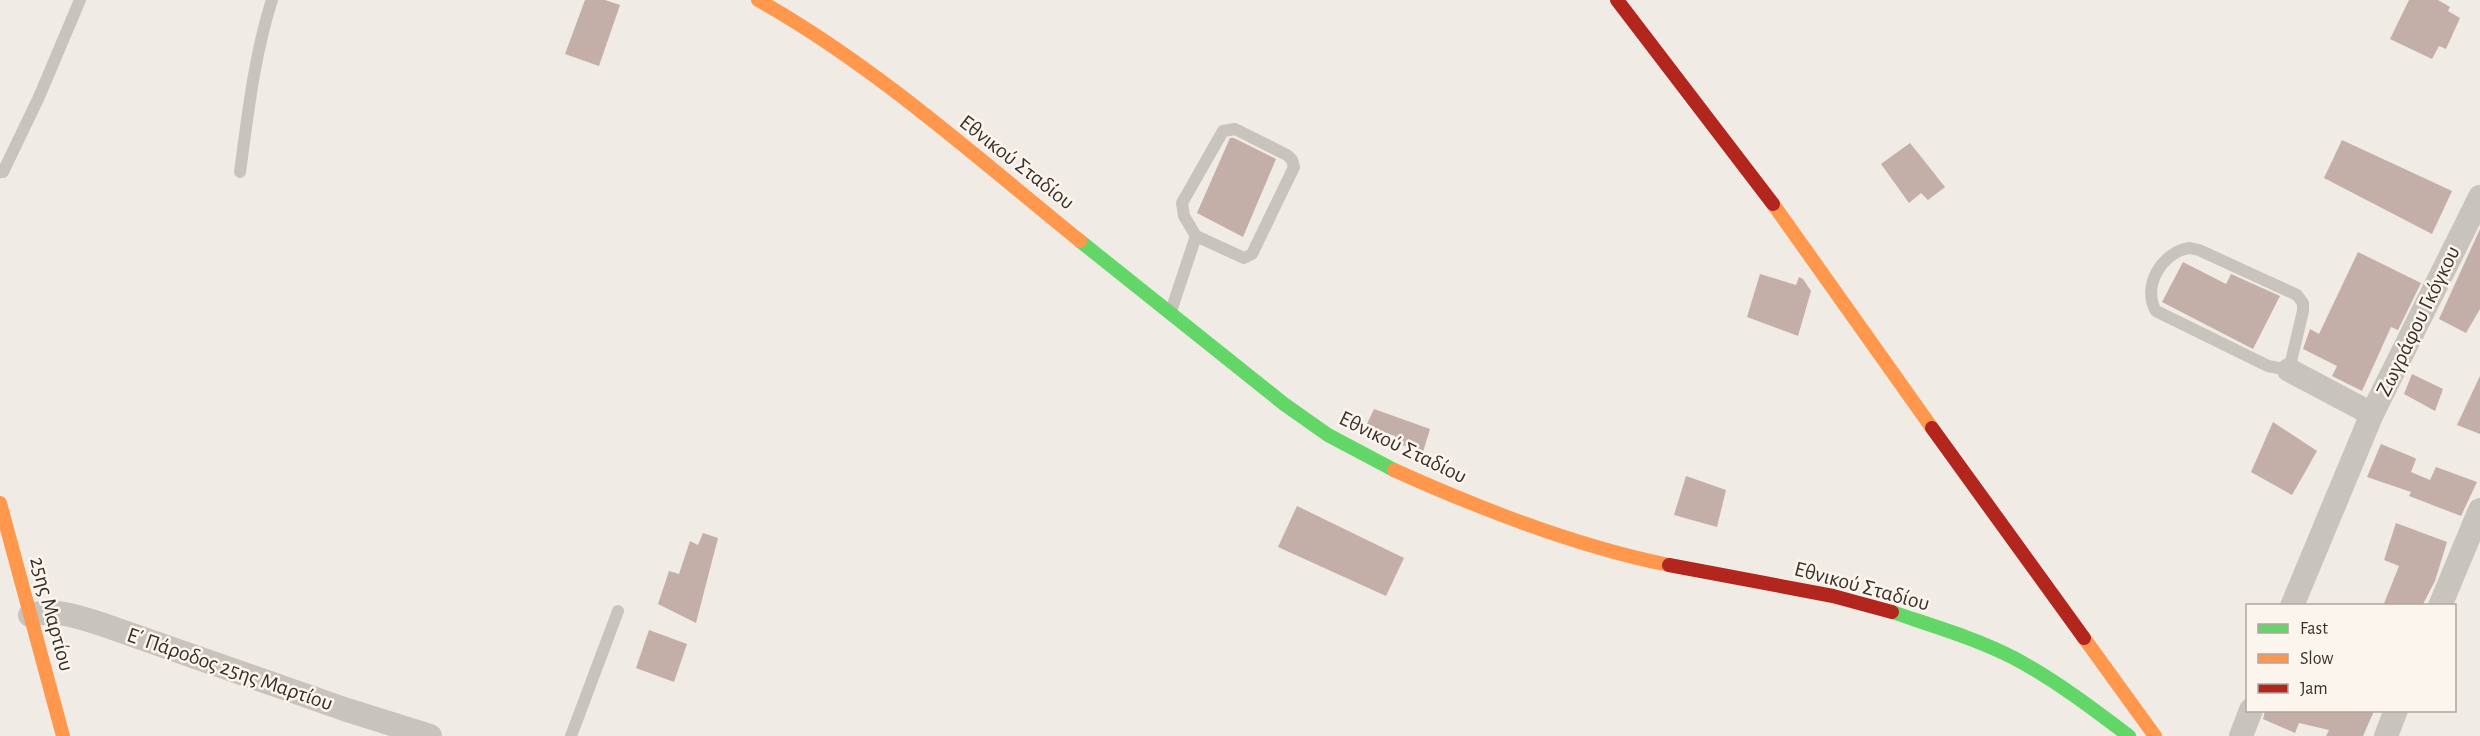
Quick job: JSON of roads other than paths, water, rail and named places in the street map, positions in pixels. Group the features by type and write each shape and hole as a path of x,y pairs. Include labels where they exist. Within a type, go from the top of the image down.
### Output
{"street":[{"name":"Εθνικού Σταδίου","path":"758,0 799,23 906,101 1284,404 1328,435 1373,461 1442,492 1585,543 1644,560 1833,596 1930,625 2013,658 2072,693 2129,736"},
{"path":"1617,0 1781,215 1906,393 2155,736"},
{"name":"Ζωγράφου Γκόγκου","path":"2293,604 2372,414 2480,197"},
{"name":"Ζωγράφου Γκόγκου","path":"2289,370 2372,414"},
{"name":"25ης Μαρτίου","path":"0,504 63,736"},
{"path":"2441,604 2474,543 2480,510"},
{"name":"Ε΄ Πάροδος 25ης Μαρτίου","path":"30,615 46,611 64,612 429,736"},
{"path":"2241,736 2251,712"},
{"path":"2386,736 2396,712"}],"lane":[{"path":"0,172 3,172 39,98 80,0"},
{"path":"240,172 249,102 263,28 272,0"},
{"path":"1171,312 1196,236 1184,216 1182,203 1223,131 1235,129 1287,155 1292,160 1294,167 1252,254 1244,258 1196,236"},
{"path":"2190,248 2297,295 2303,303 2303,311 2289,370 2268,366 2162,316 2151,304 2152,280 2156,271 2182,249 2190,248"},
{"path":"571,736 618,611"}]}
